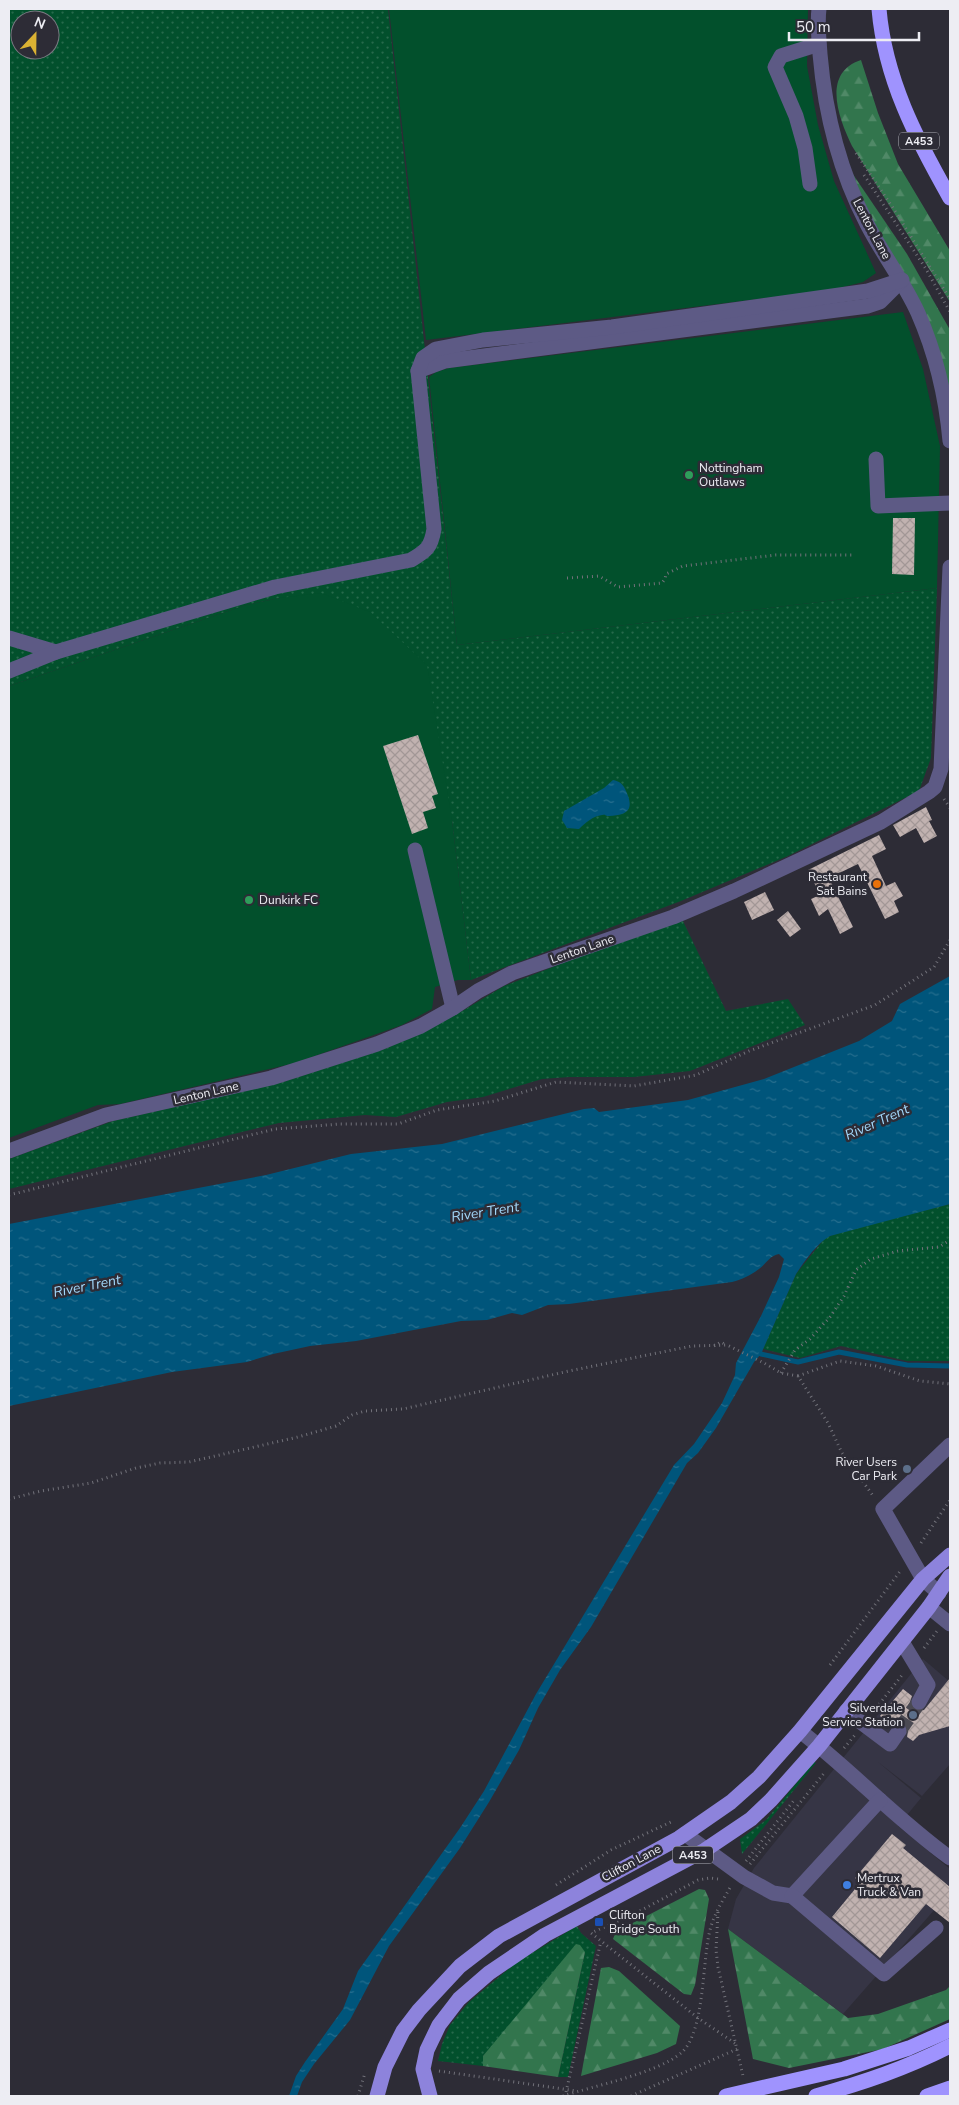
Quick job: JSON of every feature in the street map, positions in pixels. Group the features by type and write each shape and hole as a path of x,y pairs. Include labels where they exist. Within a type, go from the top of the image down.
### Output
{"highway":[{"name":"A453","path":"879,9 893,82 915,134 950,198"},
{"path":"726,2096 844,2069 909,2048 950,2030"},
{"path":"816,2096 909,2066 950,2046"},
{"path":"927,2096 950,2088"}],"main road":[{"name":"Clifton Lane","path":"377,2096 385,2067 403,2031 419,2010 460,1966 499,1936 685,1834 731,1802 759,1777 800,1731 923,1579 950,1556"},
{"name":"Clifton Lane","path":"430,2096 423,2070 427,2050 439,2025 459,1998 489,1973 545,1935 705,1850 751,1819 771,1800 819,1746 929,1607 950,1576"}],"street":[{"name":"Lenton Lane","path":"819,9 822,82 835,145 854,196 868,225 902,280 918,313 937,364 950,441"},
{"path":"810,184 805,148 796,116 775,67 781,56 819,44"},
{"path":"9,671 56,652 275,587 411,560 426,551 432,542 434,529 418,371 445,361 598,343 868,306 880,302 902,280"},
{"path":"876,459 878,506 950,503"},
{"name":"Lenton Lane","path":"9,1151 106,1115 271,1078 359,1050 421,1026 478,991 512,973 673,917 734,891 881,822 929,792 935,786 941,769 950,567"},
{"path":"9,638 56,652"},
{"path":"415,850 453,1008"},
{"path":"939,1593 923,1579 883,1509 950,1445"},
{"path":"929,1607 950,1624"},
{"path":"902,1642 928,1685 919,1702"},
{"path":"846,1712 890,1744 899,1731"},
{"path":"800,1731 950,1858"},
{"path":"792,1896 880,1800"},
{"path":"685,1834 744,1877 773,1893 792,1896 884,1974 936,1928"}],"path":[{"path":"851,145 950,299"},
{"path":"859,170 870,182 926,269 950,312"},
{"path":"567,578 599,576 618,587 662,583 665,580 666,574 683,566 776,555 852,555"},
{"path":"9,1195 275,1129 340,1124 398,1124 437,1110 495,1101 556,1082 634,1086 696,1075 749,1051 875,1005 934,967 950,940"},
{"path":"781,1373 795,1350 810,1339 830,1317 844,1296 856,1270 871,1259 898,1252 939,1247 950,1240"},
{"path":"9,1499 41,1491 91,1483 136,1468 160,1463 189,1462 298,1437 336,1426 352,1415 365,1411 403,1409 569,1371 692,1346 729,1346 781,1373 798,1376 840,1361 876,1366 920,1381 950,1384"},
{"path":"798,1376 828,1423 842,1453 883,1509"},
{"path":"933,1526 950,1500"},
{"path":"830,1666 910,1559"},
{"path":"552,1887 611,1850 681,1817"},
{"path":"732,1884 715,1878 698,1880 636,1913 591,1933 698,2018 736,2044"},
{"path":"563,2096 642,2072 667,2062 681,2053 691,2039 698,2018 709,1932 714,1916 718,1911 716,1950 718,1968 743,2076"},
{"path":"563,2096 567,2090 601,1941"},
{"path":"631,2096 738,2049"},
{"path":"423,2070 577,2092"}],"shaded area":[{"name":"Mertrux Truck & Van","path":"923,1659 950,1682 950,1764 922,1796 878,1762 921,1798 898,1826 950,1869 950,1892 843,2014 728,1929 736,1899 754,1868"}],"green space":[{"path":"9,9 388,9 457,645 937,588 931,758 919,791 788,856 681,901 471,980 452,820 280,598 246,605 9,686"},
{"path":"389,9 808,9 807,66 818,125 834,181 876,273 863,282 831,290 426,340"},
{"path":"861,60 878,113 898,164 950,251 950,302 852,146 842,123 837,98 837,86 841,75 849,66"},
{"path":"848,167 907,254 950,330 950,401"},
{"name":"Nottingham Outlaws","path":"903,312 923,369 940,446 937,588 457,645 429,377 436,372 449,368"},
{"name":"Dunkirk FC","path":"321,593 370,612 427,665 452,820 471,980 458,980 435,987 432,1009 402,1025 295,1063 120,1104 98,1105 9,1138 9,686 246,605 280,598"},
{"path":"681,917 726,1011 788,999 805,1025 690,1071 634,1077 542,1079 483,1097 447,1102 396,1117 365,1115 279,1123 9,1189 9,1159 113,1121 283,1082 387,1048 464,1010 504,986"},
{"path":"950,1204 950,1361 907,1361 841,1346 800,1358 763,1349 796,1274 825,1238 843,1231"},
{"path":"814,1762 816,1763 742,1854 740,1839 766,1820"},
{"path":"699,1889 705,1890 709,1899 695,1985 691,1995 684,1994 613,1939 615,1934 623,1928"},
{"path":"577,1926 581,1933 596,1946 568,2077 558,2077 585,1952 483,2056 483,2066 438,2061 442,2044 450,2025 469,2002 517,1962"},
{"path":"728,1929 848,2018 878,2014 946,1990 950,1986 950,2019 883,2049 789,2068 753,2059"},
{"path":"576,1944 580,1945 585,1952 558,2077 483,2066 483,2056"},
{"path":"609,1967 619,1971 680,2026 676,2044 657,2053 581,2076 601,1968"}],"water":[{"path":"613,780 624,787 628,795 629,809 622,814 595,817 579,829 567,828 562,820 564,811 604,788"},
{"name":"River Trent","path":"950,976 950,1204 830,1236 820,1243 807,1258 796,1274 761,1354 754,1362 716,1428 698,1453 687,1463 591,1627 560,1670 538,1708 519,1750 489,1802 460,1848 389,1946 350,2020 314,2064 302,2082 297,2096 289,2096 296,2076 343,2009 358,1971 460,1828 484,1791 536,1694 674,1465 694,1444 722,1403 735,1375 736,1363 779,1277 784,1259 779,1254 776,1255 753,1273 732,1282 569,1304 548,1305 522,1315 512,1313 487,1320 461,1321 356,1341 310,1346 247,1362 172,1372 9,1406 9,1224 266,1175 351,1154 442,1144 584,1109 594,1108 599,1112 688,1100 764,1079 859,1041 892,1021 900,1004"}],"building":[{"path":"893,518 915,518 914,575 892,574"},
{"path":"418,735 438,794 432,796 436,808 423,812 428,828 412,834 383,746"},
{"path":"926,807 932,820 929,821 937,836 924,843 916,828 900,837 893,825"},
{"name":"Restaurant Sat Bains","path":"879,835 886,849 872,856 886,886 895,882 903,896 894,901 899,912 885,919 858,864 829,878 853,927 840,934 828,909 819,916 811,899 820,895 808,870"},
{"path":"765,892 774,910 752,920 744,902"},
{"path":"788,911 801,929 790,937 777,920"},
{"name":"Silverdale Service Station","path":"950,1678 950,1726 919,1735 913,1741 907,1737 908,1731 905,1724 899,1722 892,1725 880,1716 903,1689 912,1696 911,1707 919,1711 924,1710"},
{"path":"892,1834 906,1845 903,1848 950,1887 950,1923 926,1904 880,1958 832,1917 860,1883 855,1878"}],"waterway":[{"path":"761,1354 798,1362 839,1352 907,1365 950,1366"}],"tunnel":[{"path":"899,1731 919,1702"}],"place":[{"name":"Nottingham Outlaws","path":"689,475"},
{"name":"Restaurant Sat Bains","path":"877,884"},
{"name":"Dunkirk FC","path":"249,900"},
{"name":"River Users Car Park","path":"907,1469"},
{"name":"Silverdale Service Station","path":"913,1715"},
{"name":"Mertrux Truck & Van","path":"847,1885"},
{"name":"Clifton Bridge South","path":"599,1922"}]}
